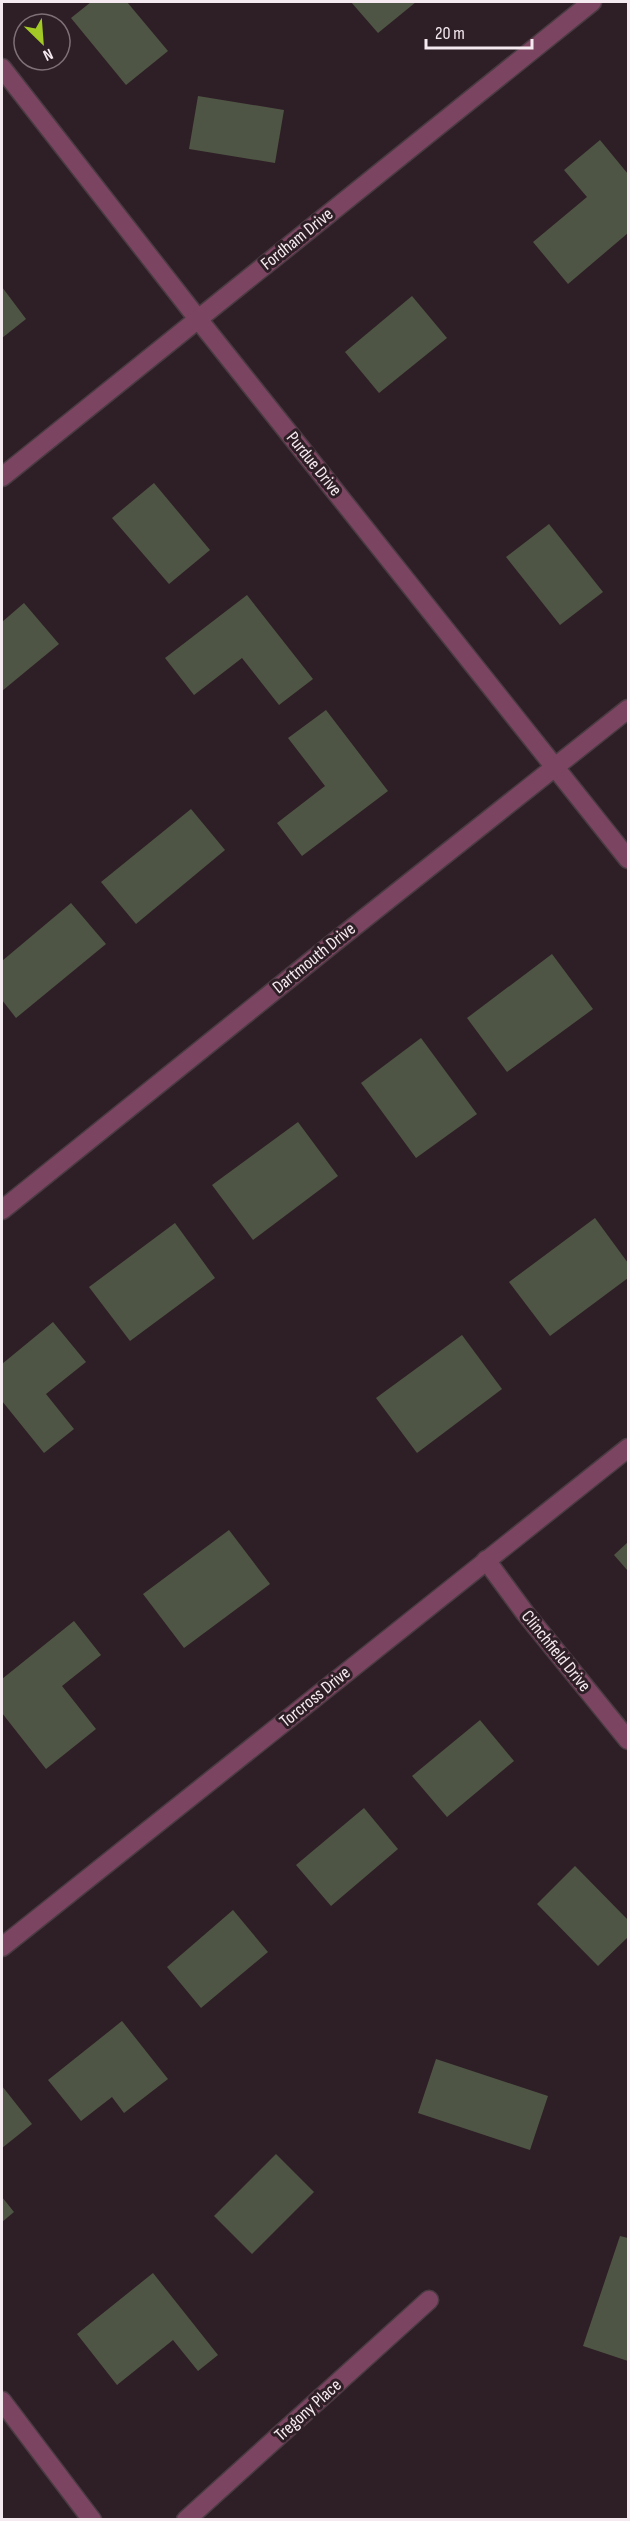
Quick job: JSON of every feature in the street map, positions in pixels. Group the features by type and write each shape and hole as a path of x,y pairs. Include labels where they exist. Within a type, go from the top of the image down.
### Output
{"street":[{"name":"Fordham Drive","path":"2,477 592,2"},
{"name":"Purdue Drive","path":"2,68 198,319 628,859"},
{"name":"Dartmouth Drive","path":"2,1210 628,709"},
{"name":"Torcross Drive","path":"2,1947 628,1448"},
{"name":"Clinchfield Drive","path":"486,1560 628,1740"},
{"name":"Tregony Place","path":"186,2520 429,2300"},
{"path":"2,2401 92,2520"}],"building":[{"path":"91,2 127,2 168,51 126,85 72,17"},
{"path":"351,2 416,2 378,33"},
{"path":"198,96 284,110 275,163 189,149"},
{"path":"600,140 628,174 628,233 568,284 533,242 587,197 564,170"},
{"path":"2,287 26,319 2,338"},
{"path":"412,296 447,338 379,393 345,352"},
{"path":"154,483 210,550 169,584 112,518"},
{"path":"549,524 603,592 560,625 506,557"},
{"path":"247,595 313,679 279,705 242,658 194,695 165,658"},
{"path":"24,603 59,644 2,691 2,622"},
{"path":"326,710 388,791 302,856 277,823 325,786 288,738"},
{"path":"191,809 225,850 136,924 101,882"},
{"path":"71,903 106,944 16,1018 2,1000 2,961"},
{"path":"552,954 593,1009 507,1072 467,1018"},
{"path":"421,1038 477,1114 416,1158 361,1083"},
{"path":"298,1122 338,1176 253,1240 212,1185"},
{"path":"595,1218 628,1263 628,1278 550,1336 509,1282"},
{"path":"175,1223 215,1278 130,1341 89,1287"},
{"path":"53,1322 86,1362 46,1394 74,1429 44,1453 2,1401 2,1364"},
{"path":"462,1335 502,1389 417,1453 376,1398"},
{"path":"229,1530 270,1584 184,1648 143,1594"},
{"path":"628,1542 628,1571 614,1555"},
{"path":"74,1621 101,1655 62,1686 96,1729 46,1769 2,1713 2,1679"},
{"path":"480,1720 514,1761 447,1817 412,1776"},
{"path":"364,1808 398,1849 331,1906 296,1865"},
{"path":"575,1866 628,1920 628,1937 598,1966 537,1904"},
{"path":"233,1910 268,1952 201,2008 167,1967"},
{"path":"122,2021 168,2079 124,2113 112,2097 81,2121 48,2080"},
{"path":"436,2059 548,2096 530,2150 418,2113"},
{"path":"2,2086 32,2124 2,2148"},
{"path":"276,2154 314,2192 252,2254 214,2216"},
{"path":"2,2197 14,2212 2,2222"},
{"path":"620,2236 628,2238 628,2361 583,2346"},
{"path":"153,2273 218,2355 198,2371 173,2340 117,2385 77,2334"}]}
